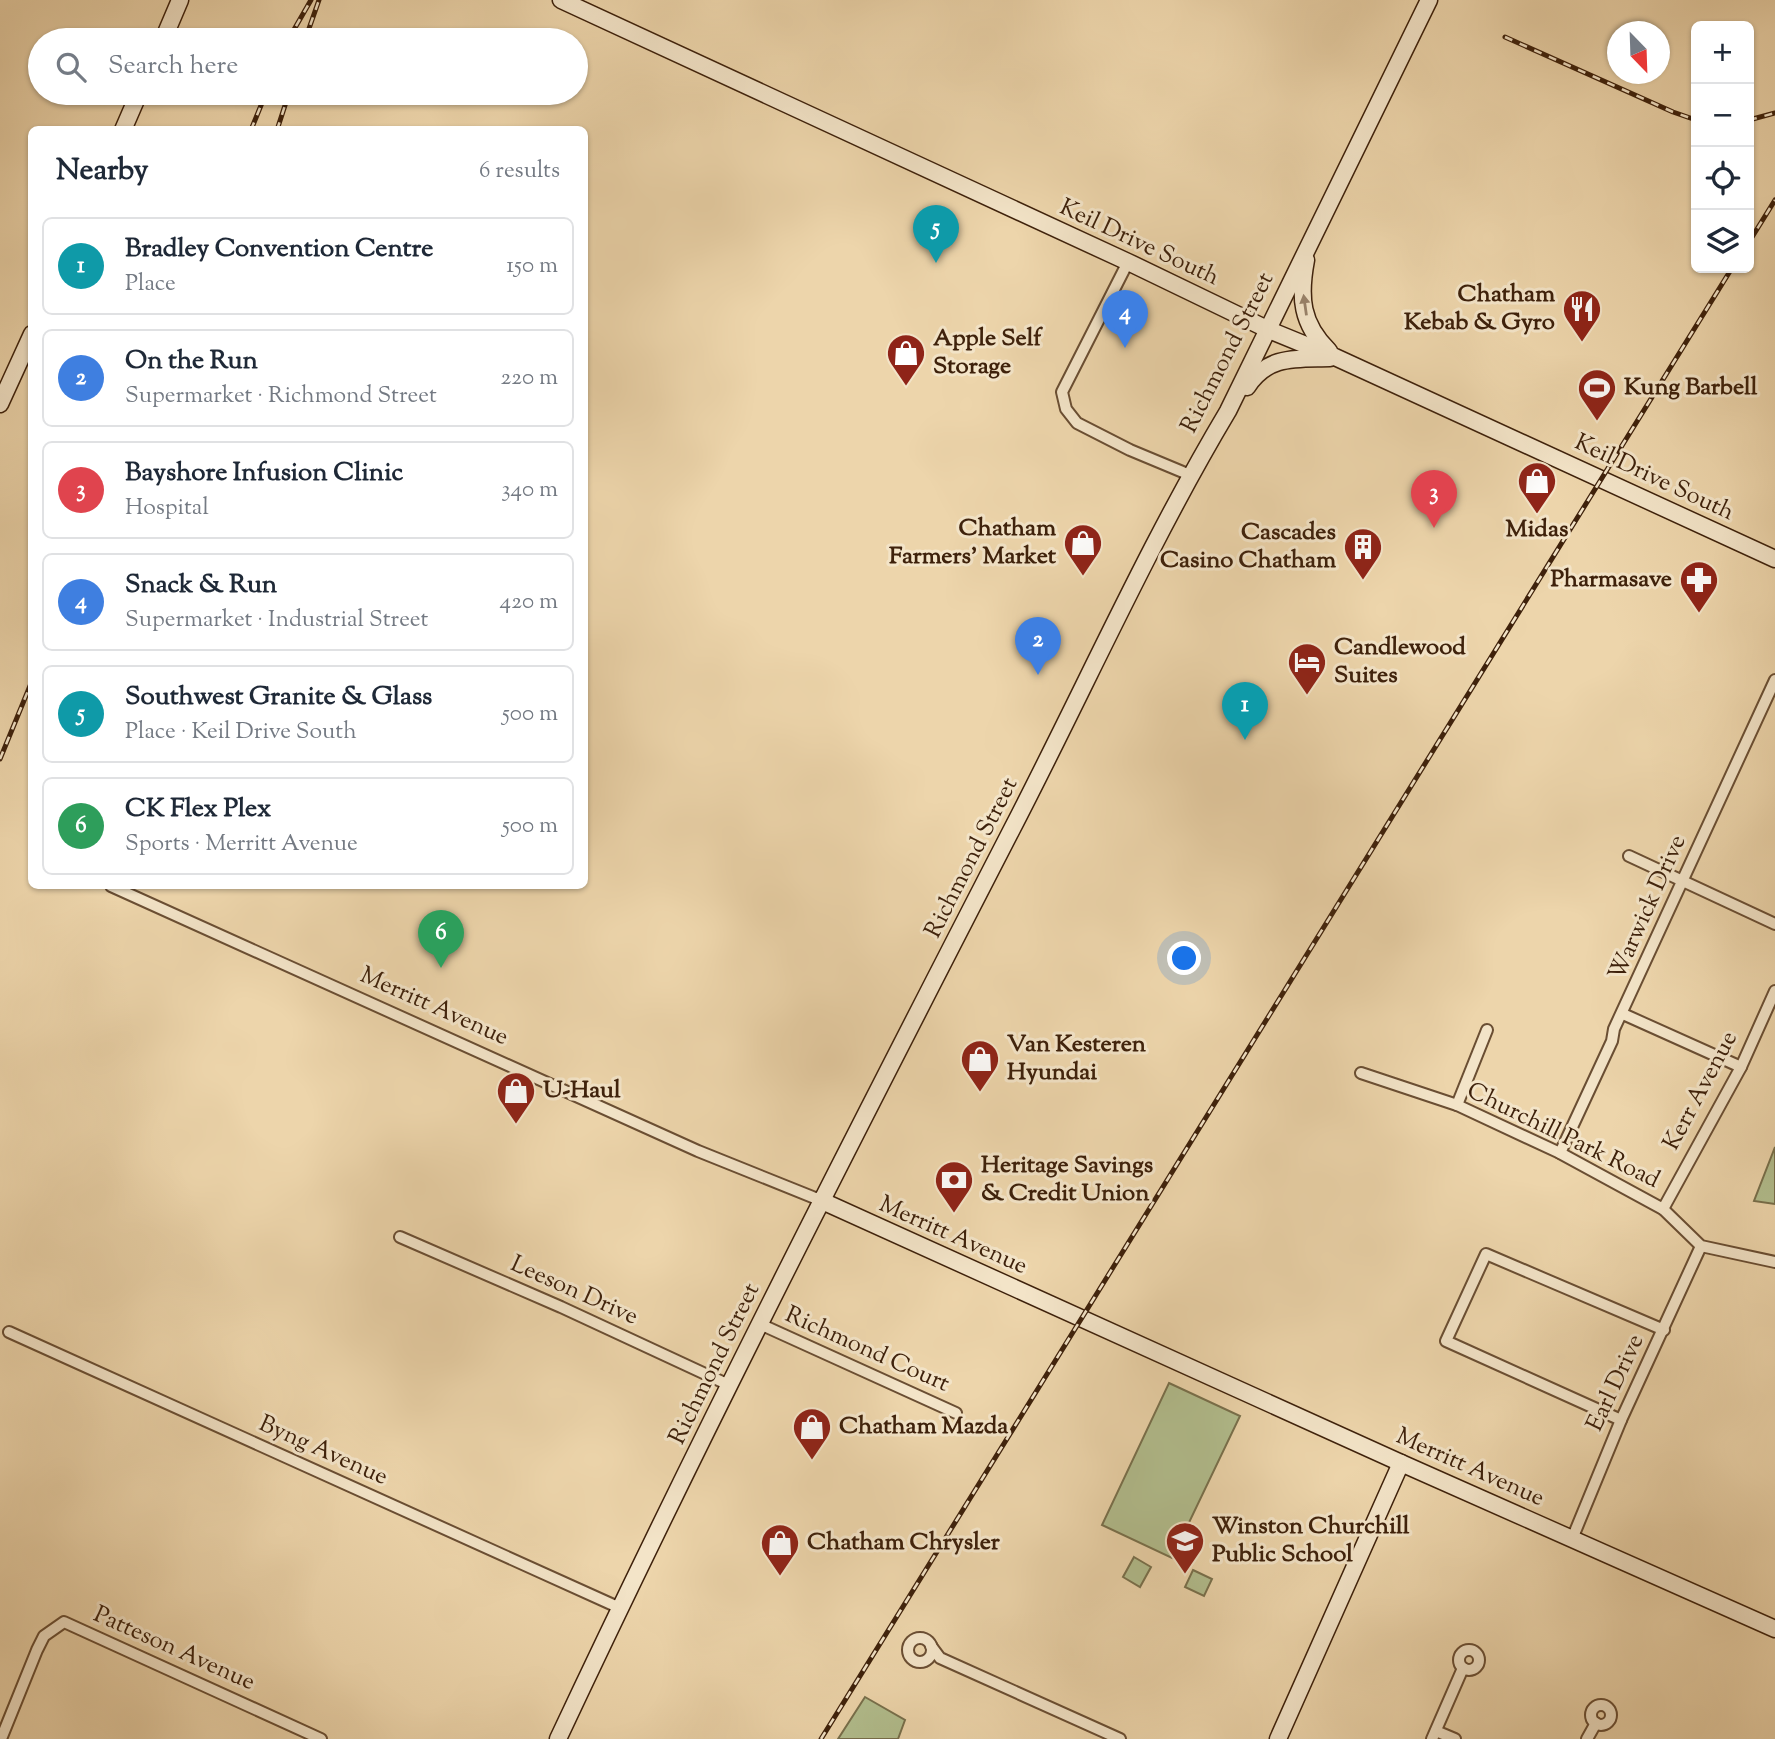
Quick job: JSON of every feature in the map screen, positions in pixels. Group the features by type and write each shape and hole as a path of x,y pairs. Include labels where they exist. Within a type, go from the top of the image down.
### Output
{"main road":[{"path":"168,28 180,0"},
{"name":"Keil Drive South","path":"561,0 1269,330 1775,559"},
{"name":"Richmond Street","path":"558,1739 820,1200 1065,728 1190,475 1228,411 1429,0"},
{"path":"125,126 134,105"},
{"path":"1308,243 1303,275 1303,308 1314,337 1335,358"},
{"path":"0,404 28,343"},
{"path":"1228,411 1255,374 1278,361 1335,358"},
{"name":"Merritt Avenue","path":"820,1200 1401,1464 1775,1629"},
{"path":"1278,1739 1401,1464"}],"street":[{"path":"1128,262 1062,392 1066,410 1077,423 1130,450 1190,475"},
{"name":"Warwick Drive","path":"1560,1153 1775,680"},
{"path":"1629,856 1775,923"},
{"name":"Merritt Avenue","path":"118,889 698,1151 820,1200"},
{"name":"Kerr Avenue","path":"1663,1209 1741,1067 1775,991"},
{"path":"1623,1014 1741,1067"},
{"path":"1457,1105 1487,1030"},
{"name":"Churchill Park Road","path":"1361,1073 1457,1105 1560,1153 1663,1209 1701,1246"},
{"name":"Leeson Drive","path":"400,1237 561,1307 729,1385"},
{"path":"1701,1246 1775,1262"},
{"name":"Earl Drive","path":"1572,1539 1621,1420 1701,1246"},
{"path":"1621,1420 1446,1341 1486,1254 1664,1330"},
{"name":"Richmond Court","path":"760,1324 956,1413"},
{"name":"Byng Avenue","path":"9,1332 620,1608"},
{"name":"Patteson Avenue","path":"1,1739 44,1636 64,1622 317,1737"},
{"path":"943,1659 918,1662 911,1657 910,1645 919,1639 928,1641 943,1659 1121,1739"},
{"path":"924,1661 931,1655 931,1646"},
{"path":"1455,1739 1434,1735 1463,1668"},
{"path":"1587,1739 1596,1723"}],"green space":[{"path":"1775,1147 1775,1204 1754,1201"},
{"path":"1169,1383 1240,1416 1172,1558 1102,1525"},
{"path":"1134,1557 1151,1567 1140,1587 1123,1577"},
{"path":"1193,1570 1212,1579 1204,1596 1185,1587"},
{"path":"865,1697 905,1720 898,1739 838,1739"}],"railway":[{"path":"295,28 311,0"},
{"path":"309,28 319,0"},
{"path":"1505,37 1691,118"},
{"path":"253,126 261,105"},
{"path":"278,126 285,105"},
{"path":"1754,119 1775,113"},
{"path":"1754,234 1775,200"},
{"path":"821,1739 1729,273"},
{"path":"0,759 28,691"}],"place":[{"name":"Southwest Granite & Glass","path":"936,263"},
{"name":"Chatham Kebab & Gyro","path":"1582,343"},
{"name":"Snack & Run","path":"1125,348"},
{"name":"Apple Self Storage","path":"906,387"},
{"name":"Kung Barbell","path":"1597,422"},
{"name":"Midas","path":"1537,515"},
{"name":"Bayshore Infusion Clinic","path":"1434,528"},
{"name":"Chatham Farmers' Market","path":"1083,577"},
{"name":"Cascades Casino Chatham","path":"1363,581"},
{"name":"Pharmasave","path":"1699,614"},
{"name":"On the Run","path":"1038,675"},
{"name":"Candlewood Suites","path":"1307,696"},
{"name":"Bradley Convention Centre","path":"1245,740"},
{"name":"CK Flex Plex","path":"441,968"},
{"name":"Van Kesteren Hyundai","path":"980,1093"},
{"name":"U-Haul","path":"516,1125"},
{"name":"Heritage Savings & Credit Union","path":"954,1214"},
{"name":"Chatham Mazda","path":"812,1461"},
{"name":"Winston Churchill Public School","path":"1185,1575"},
{"name":"Chatham Chrysler","path":"780,1577"}]}
